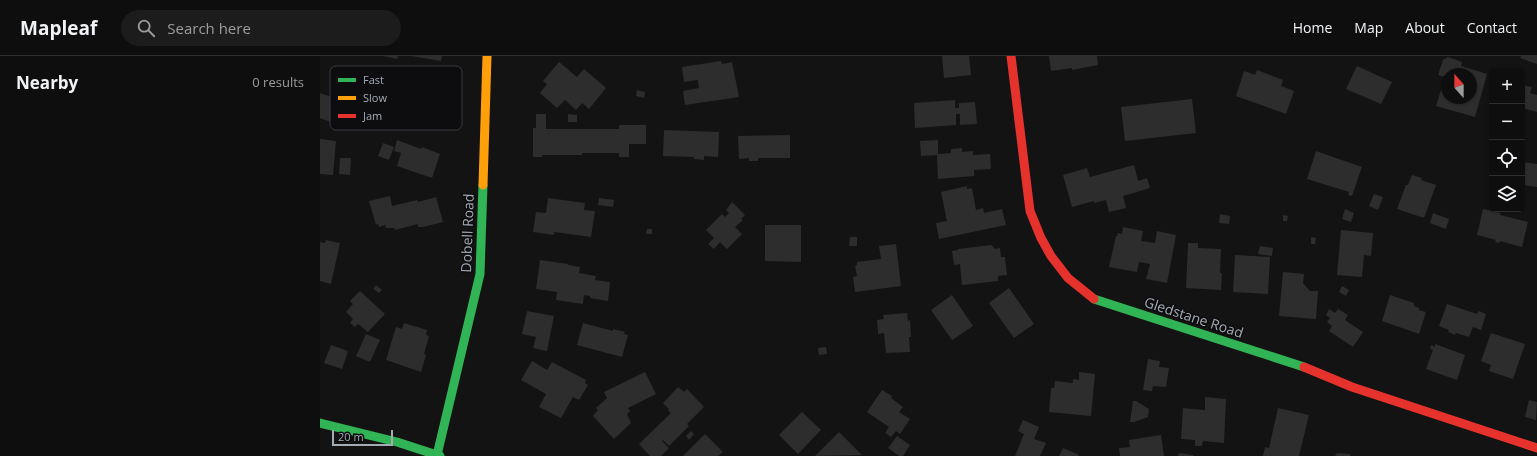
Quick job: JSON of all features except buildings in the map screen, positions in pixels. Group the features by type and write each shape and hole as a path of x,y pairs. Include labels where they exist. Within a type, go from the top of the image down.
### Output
{"street":[{"name":"Dobell Road","path":"438,455 480,274 486,56"},
{"name":"Gledstane Road","path":"1011,56 1030,211 1050,256 1068,278 1081,289 1095,299 1172,326 1304,367 1352,387 1537,448"},
{"path":"320,424 397,442 438,455"}],"traffic: fast":[{"path":"437,455 480,274 483,185"},
{"path":"1094,299 1304,367"},
{"path":"320,423 397,442 440,456"}],"traffic: slow":[{"path":"483,185 487,56"}],"traffic: jam":[{"path":"1011,56 1030,211 1041,238 1051,256 1068,278 1094,299"},
{"path":"1304,367 1352,387 1537,448"}]}
